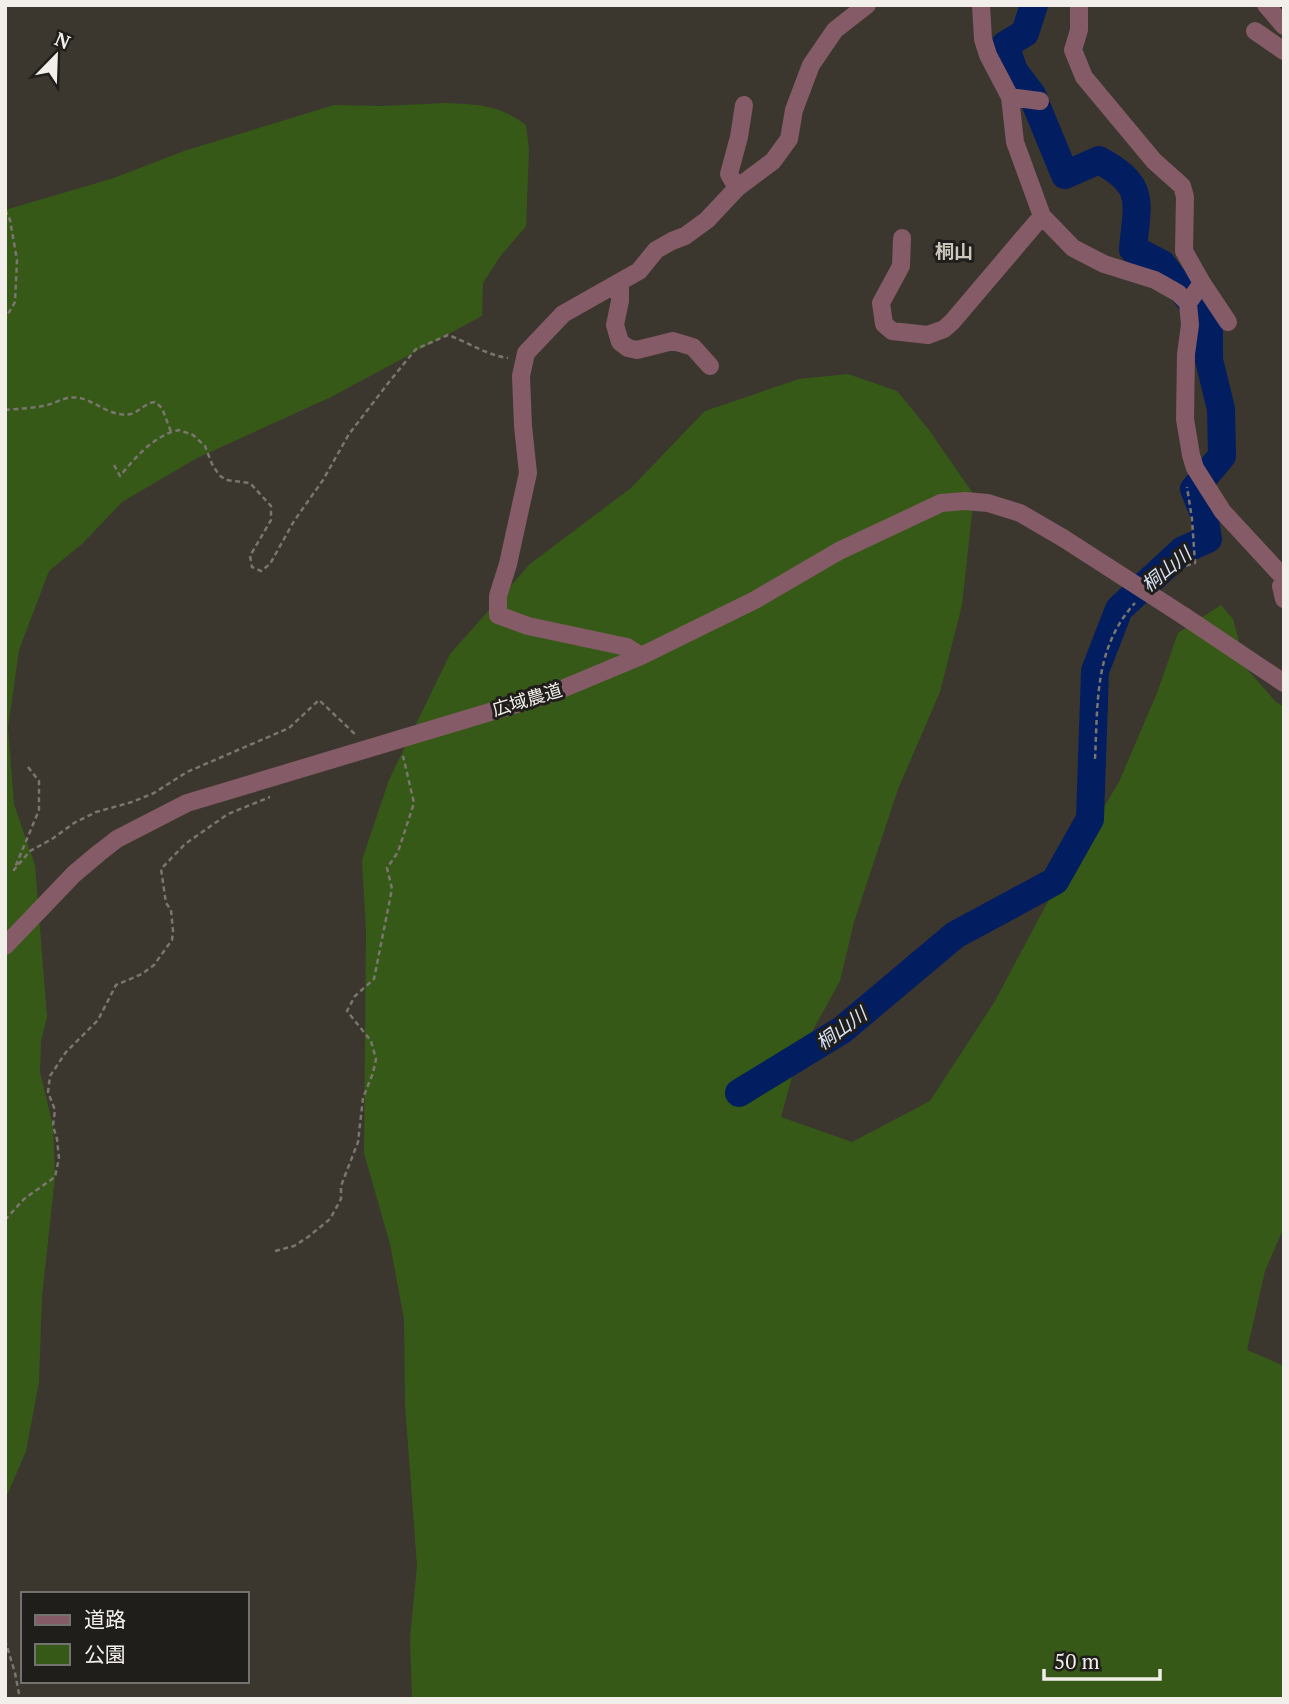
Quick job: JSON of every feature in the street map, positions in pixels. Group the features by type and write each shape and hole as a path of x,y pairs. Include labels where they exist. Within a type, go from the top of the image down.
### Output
{"street":[{"path":"640,656 627,647 528,626 498,615 498,596 508,564 528,473 521,376 526,352 563,314 639,271 656,250 685,236 707,220 737,188 773,161 789,139 794,110 811,65 835,30 867,5"},
{"path":"981,5 980,22 985,47 1010,97 1015,142 1042,216 1073,248 1104,264 1155,280 1178,293 1188,303 1190,325 1186,354 1185,419 1195,468 1223,512 1284,580 1281,586 1284,599"},
{"path":"1079,5 1079,30 1073,50 1084,77 1154,161 1182,186 1185,197 1184,251 1228,321"},
{"path":"1265,5 1284,26"},
{"path":"1255,31 1284,51"},
{"path":"1010,97 1040,101"},
{"path":"737,188 729,174 744,105"},
{"path":"902,238 901,266 881,303 884,324 892,331 928,335 944,329 952,322 1042,216"},
{"path":"620,282 620,301 615,324 620,342 637,350 673,341 693,346 710,366"},
{"path":"1188,303 1202,283"},
{"name":"広域農道","path":"5,946 74,874 99,853 128,833 187,803 550,694 594,677 755,600 839,551 941,503 988,503 1020,513 1063,538 1284,683"}],"path":[{"path":"5,210 10,220 17,260 15,302 5,319"},
{"path":"114,464 120,476 154,441 171,432 186,431 193,435 205,446 219,475 226,480 250,484 271,506 271,520 250,556 252,567 261,571 270,564 293,520 323,480 349,434 416,349 448,335 502,358 514,360 526,352"},
{"path":"5,410 44,406 57,400 81,398 119,414 132,414 147,403 155,402 162,408 171,432"},
{"path":"28,767 39,781 39,810 14,870 30,850 52,839 74,823 96,812 132,803 187,772 289,728 319,700 369,748"},
{"path":"275,1251 294,1246 330,1219 341,1199 341,1186 356,1148 363,1098 376,1059 371,1041 347,1011 355,996 374,979 392,889 387,868 398,852 414,803 400,739"},
{"path":"5,1220 24,1199 55,1177 59,1158 53,1126 55,1110 48,1092 54,1068 73,1044 98,1020 116,985 142,974 154,965 172,940 171,910 166,903 161,869 185,844 228,814 274,795"},
{"path":"5,1640 20,1699"}],"green space":[{"path":"446,103 497,109 526,125 529,150 526,226 499,258 483,283 482,316 331,397 197,458 122,502 83,543 49,571 19,650 8,728 14,804 35,865 47,1017 41,1041 40,1072 53,1126 55,1177 42,1296 39,1382 26,1451 5,1500 5,210 114,178 184,151 334,105"},
{"path":"848,374 897,391 929,430 974,495 962,605 940,692 898,789 854,922 840,981 797,1059 781,1117 852,1142 930,1101 995,1001 1053,892 1119,782 1157,693 1178,633 1221,605 1233,619 1246,668 1275,701 1284,707 1284,1227 1265,1271 1247,1350 1284,1366 1284,1699 412,1699 410,1638 417,1566 405,1404 404,1319 390,1244 364,1153 366,931 362,860 389,780 450,654 530,564 631,488 705,411 799,379"}],"waterway":[{"name":"桐山川","path":"739,1093 842,1030 955,935 1055,881 1090,819 1095,671 1119,609 1183,550 1208,539 1204,514 1194,489 1222,456 1221,409 1209,360 1209,325 1162,264 1133,249 1136,197 1125,178 1099,160 1065,175 1032,95 1014,71 1005,45 1025,33 1034,5"}],"district":[{"name":"桐山","path":"954,250"}]}
